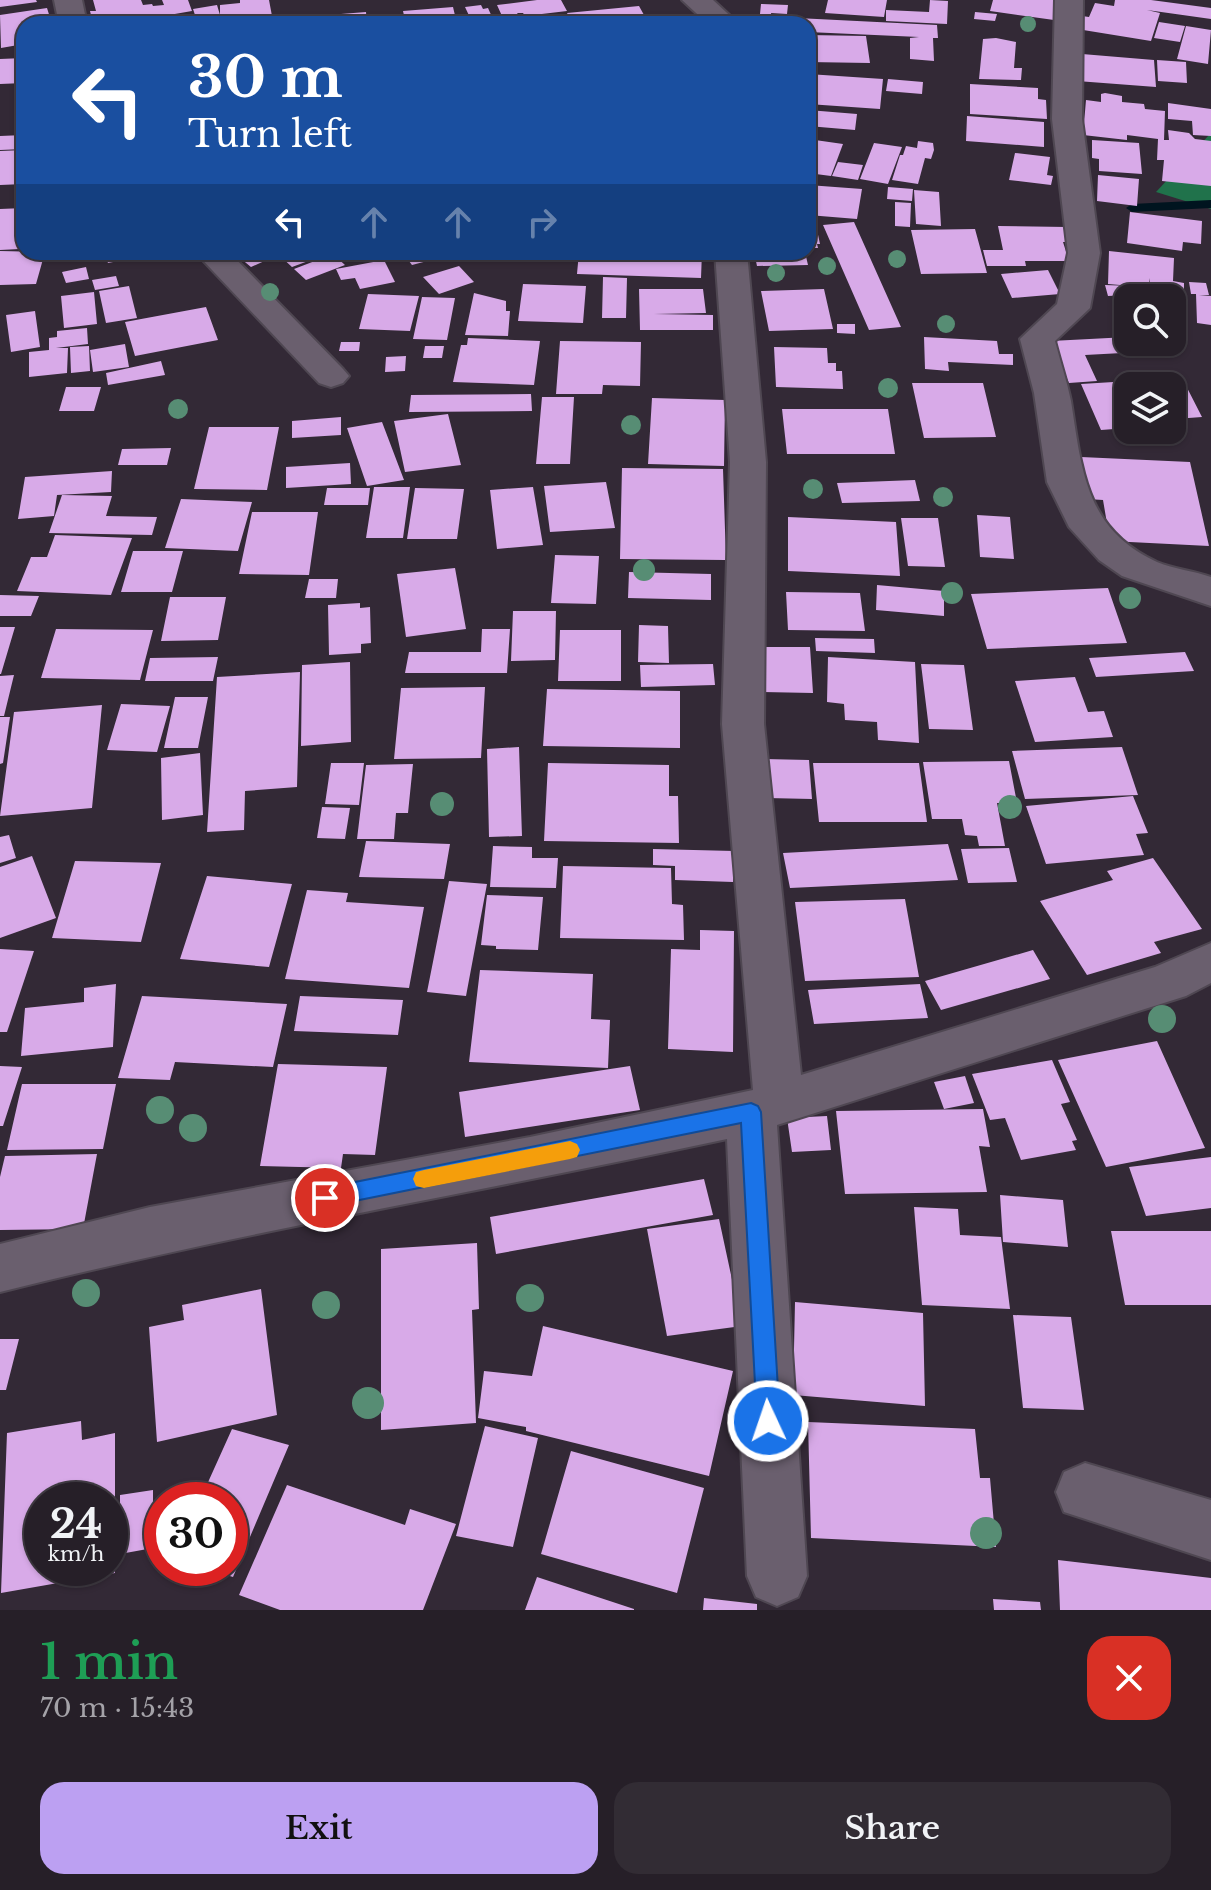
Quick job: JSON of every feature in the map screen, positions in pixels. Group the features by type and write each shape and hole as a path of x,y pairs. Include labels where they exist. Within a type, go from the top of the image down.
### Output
{"street":[{"path":"696,0 715,16"},
{"path":"1069,0 1067,119 1084,253 1073,308 1037,339 1054,408 1057,449 1074,508 1103,543 1139,569 1200,586 1211,593"},
{"path":"219,260 331,376"},
{"path":"732,260 748,462 743,724 765,1107 777,1576"},
{"path":"0,1268 150,1231 530,1159 765,1107 1169,982 1211,962"},
{"path":"1085,1492 1211,1530"}],"green space":[{"path":"1211,133 1211,209 1156,192"}],"building":[{"path":"0,0 36,0 37,2 0,7"},
{"path":"93,0 141,0 143,5 153,6 164,5 162,0 188,0 192,11 169,16 91,16 90,11 96,11"},
{"path":"240,0 269,0 272,16 220,16 220,5 240,3"},
{"path":"561,0 567,11 502,16 497,5"},
{"path":"828,0 887,0 884,17 825,13"},
{"path":"930,0 948,1 947,24 886,21 886,10 929,12"},
{"path":"993,0 1060,0 1054,20 990,11"},
{"path":"1115,0 1151,0 1211,8 1211,19 1147,10 1160,13 1151,41 1077,29 1082,16 1089,17 1095,3 1114,6"},
{"path":"761,4 788,5 787,14 757,16"},
{"path":"217,5 220,15 195,16 193,9"},
{"path":"481,5 483,9 488,8 492,16 469,16 465,7"},
{"path":"639,6 645,16 569,16 567,13"},
{"path":"453,7 455,16 404,16 403,11"},
{"path":"47,8 50,16 16,16 16,45 1,48 0,15"},
{"path":"366,12 366,16 341,16"},
{"path":"975,12 997,14 995,21 974,19"},
{"path":"816,19 937,25 938,38 933,38 934,61 910,59 910,38 919,37 816,32"},
{"path":"1159,22 1185,26 1180,42 1154,38"},
{"path":"1186,26 1211,30 1208,64 1177,59"},
{"path":"816,35 866,36 870,63 816,62"},
{"path":"983,39 1016,42 1014,68 1022,68 1021,80 979,79"},
{"path":"1082,54 1154,60 1156,87 1077,81"},
{"path":"16,58 16,83 0,84 0,59"},
{"path":"1157,60 1186,62 1187,83 1158,81"},
{"path":"816,75 883,79 880,109 816,105"},
{"path":"888,79 923,82 922,94 886,91"},
{"path":"970,84 1038,88 1038,99 1046,100 1047,119 970,114"},
{"path":"1101,94 1122,96 1122,102 1144,104 1145,109 1165,111 1164,140 1169,140 1168,130 1211,141 1211,186 1162,181 1164,160 1157,160 1158,139 1127,135 1127,140 1083,135 1086,100 1101,102"},
{"path":"1168,103 1211,109 1211,136 1193,135 1192,121 1168,119"},
{"path":"816,111 857,114 855,130 816,127"},
{"path":"967,116 1044,122 1044,147 966,141"},
{"path":"16,135 16,149 0,150 0,136"},
{"path":"816,140 843,144 831,176 816,174"},
{"path":"1092,140 1139,143 1142,174 1099,171 1099,159 1092,158"},
{"path":"918,141 933,143 934,150 931,159 925,158 918,184 892,180 906,146 917,148"},
{"path":"874,143 902,147 888,184 860,179"},
{"path":"16,150 16,184 0,185 0,151"},
{"path":"1015,153 1050,157 1047,175 1053,176 1051,185 1009,180"},
{"path":"838,162 863,165 858,180 832,176"},
{"path":"1098,175 1139,179 1137,206 1097,201"},
{"path":"816,186 862,189 857,219 816,216"},
{"path":"888,187 913,189 912,201 887,199"},
{"path":"914,190 939,192 941,226 916,224"},
{"path":"895,202 911,203 910,227 895,226"},
{"path":"16,208 16,249 0,250 0,209"},
{"path":"1130,212 1202,221 1201,244 1183,242 1182,251 1127,243"},
{"path":"854,222 901,327 869,330 823,225"},
{"path":"998,226 1067,227 1071,242 1063,242 1069,261 1025,261 1026,266 987,266 983,250 1003,250"},
{"path":"975,229 987,273 921,274 911,230"},
{"path":"816,230 820,244 817,244 818,248 816,248"},
{"path":"0,251 16,251 16,260 43,260 36,284 0,285"},
{"path":"1109,251 1174,258 1173,281 1184,283 1150,284 1149,278 1149,284 1108,284"},
{"path":"242,260 267,260 251,267"},
{"path":"284,260 311,260 292,267"},
{"path":"317,260 340,260 345,265 306,280 294,269"},
{"path":"384,260 395,282 360,289 355,278 341,280 336,269"},
{"path":"408,260 431,260 412,265"},
{"path":"578,260 702,260 701,278 577,274"},
{"path":"756,260 807,260 808,265 757,266"},
{"path":"459,266 474,282 439,294 423,277"},
{"path":"86,267 89,279 66,283 62,272"},
{"path":"1048,270 1060,294 1012,298 1001,274"},
{"path":"116,276 119,286 95,290 92,280"},
{"path":"603,277 627,278 626,318 602,318"},
{"path":"1189,282 1206,283 1209,295 1199,295 1211,296 1211,325 1197,323 1196,294 1191,294"},
{"path":"523,284 586,286 583,323 518,321"},
{"path":"1105,285 1114,285 1114,296 1108,296"},
{"path":"129,286 137,318 106,323 99,291"},
{"path":"639,289 703,289 706,313 654,314 713,315 713,330 640,330"},
{"path":"824,289 833,329 769,331 761,291"},
{"path":"94,292 97,324 64,328 61,296"},
{"path":"474,293 506,301 506,311 510,311 508,336 465,335"},
{"path":"368,294 419,296 410,331 359,329"},
{"path":"422,297 455,298 447,340 413,339"},
{"path":"206,307 218,340 135,356 125,322"},
{"path":"35,311 40,347 11,352 6,315"},
{"path":"837,324 855,324 855,334 837,333"},
{"path":"87,328 88,344 56,348 68,348 67,373 29,377 29,352 49,350 49,338 57,337 57,331"},
{"path":"924,337 997,341 999,354 1013,354 1013,365 948,362 949,371 925,369"},
{"path":"468,338 540,341 534,385 453,382 461,345 467,345"},
{"path":"1114,338 1114,353 1085,355 1097,381 1069,383 1051,341"},
{"path":"560,341 641,342 640,386 603,385 602,394 556,394"},
{"path":"341,342 360,342 359,351 339,351"},
{"path":"125,344 129,367 93,372 90,350"},
{"path":"89,346 90,371 71,373 70,347"},
{"path":"425,346 444,346 442,358 423,358"},
{"path":"774,347 827,348 828,363 836,363 836,371 842,371 843,389 776,387"},
{"path":"406,356 405,371 385,372 386,357"},
{"path":"161,361 165,375 108,385 106,373"},
{"path":"1114,382 1114,429 1101,430 1081,384"},
{"path":"912,383 983,383 996,437 924,438"},
{"path":"1186,386 1202,417 1186,418"},
{"path":"66,387 101,387 94,411 59,411"},
{"path":"531,394 532,411 409,412 411,395"},
{"path":"542,397 574,397 570,464 536,464"},
{"path":"652,398 725,400 724,466 648,464"},
{"path":"782,409 888,409 895,454 787,454"},
{"path":"448,414 461,465 405,472 394,421"},
{"path":"341,417 341,435 292,438 292,421"},
{"path":"382,422 404,480 367,486 347,428"},
{"path":"209,427 279,427 267,490 194,489"},
{"path":"171,448 167,465 118,465 122,449"},
{"path":"1081,457 1190,462 1209,546 1110,541 1103,500 1087,499"},
{"path":"350,463 351,484 286,488 286,467"},
{"path":"622,468 723,469 726,560 620,559"},
{"path":"112,471 111,492 57,495 54,516 18,519 25,477"},
{"path":"915,480 920,501 842,503 837,483"},
{"path":"606,482 615,528 550,532 544,486"},
{"path":"374,487 410,487 403,538 366,538"},
{"path":"533,487 543,545 497,549 490,490"},
{"path":"327,488 370,488 368,505 324,505"},
{"path":"415,488 464,489 457,539 407,539"},
{"path":"62,495 112,496 106,516 157,517 152,535 49,533"},
{"path":"181,499 252,502 238,551 165,548"},
{"path":"252,512 318,512 309,575 239,574"},
{"path":"977,515 1010,517 1014,559 980,557"},
{"path":"788,517 896,522 900,576 788,571"},
{"path":"901,518 938,518 945,567 908,566"},
{"path":"55,535 132,538 111,595 17,591 31,557 47,557"},
{"path":"133,551 183,551 172,592 121,592"},
{"path":"555,555 599,556 596,604 551,603"},
{"path":"455,568 466,629 406,637 397,574"},
{"path":"629,572 711,574 711,600 628,598"},
{"path":"309,579 338,579 336,598 305,598"},
{"path":"877,585 944,591 944,616 876,610"},
{"path":"1108,588 1127,643 987,649 971,594"},
{"path":"786,592 860,593 865,631 788,630"},
{"path":"0,595 39,596 31,616 0,616"},
{"path":"170,597 226,597 218,640 161,641"},
{"path":"360,603 360,608 370,607 371,643 361,644 361,653 329,655 328,605"},
{"path":"513,611 556,611 555,660 511,661"},
{"path":"639,625 668,626 669,663 638,662"},
{"path":"0,627 15,627 1,674 0,674"},
{"path":"56,629 153,630 140,680 41,678"},
{"path":"482,629 510,629 507,673 405,673 409,652 481,652"},
{"path":"560,630 621,630 621,681 558,681"},
{"path":"815,638 874,639 875,653 816,651"},
{"path":"761,647 810,647 813,693 763,692"},
{"path":"1185,652 1194,671 1096,677 1089,658"},
{"path":"218,657 213,681 145,681 150,658"},
{"path":"828,657 915,662 919,743 878,740 877,722 845,720 844,704 827,702"},
{"path":"350,662 351,742 301,746 302,665"},
{"path":"713,664 715,685 641,687 640,665"},
{"path":"921,664 964,665 973,730 929,729"},
{"path":"300,672 297,787 245,791 244,830 207,832 217,677"},
{"path":"14,675 4,716 0,716 0,676"},
{"path":"1075,677 1088,712 1104,711 1113,737 1035,742 1015,681"},
{"path":"485,687 481,758 394,759 401,688"},
{"path":"547,689 680,691 680,748 543,746"},
{"path":"175,697 208,697 198,748 164,748"},
{"path":"121,704 170,706 157,752 107,750"},
{"path":"102,705 92,808 0,816 14,712"},
{"path":"0,717 10,717 3,763 0,764"},
{"path":"519,747 522,836 489,837 487,749"},
{"path":"1122,747 1138,795 1025,799 1012,751"},
{"path":"200,753 203,815 162,820 161,758"},
{"path":"764,759 809,760 812,799 767,798"},
{"path":"1009,761 1017,803 997,803 1005,846 979,846 977,836 965,835 962,819 932,819 923,762"},
{"path":"331,763 364,763 359,805 325,804"},
{"path":"548,763 669,765 669,796 678,796 679,843 544,841"},
{"path":"813,763 919,763 927,822 819,822"},
{"path":"413,764 408,813 396,813 394,839 357,839 366,765"},
{"path":"1133,796 1148,833 1136,834 1144,855 1046,864 1026,806"},
{"path":"322,807 350,808 345,839 317,838"},
{"path":"9,835 16,858 0,863 0,837"},
{"path":"366,841 450,844 444,879 359,877"},
{"path":"948,844 958,880 790,888 783,853"},
{"path":"493,846 532,847 532,858 558,858 556,888 490,887"},
{"path":"1009,848 1017,882 968,883 961,849"},
{"path":"653,849 734,851 733,882 675,880 675,866 653,865"},
{"path":"32,856 56,918 0,938 0,867"},
{"path":"1153,858 1202,929 1154,942 1161,953 1087,975 1040,901 1113,880 1107,871"},
{"path":"75,861 161,863 141,942 52,938"},
{"path":"563,866 671,868 672,904 683,905 684,940 560,938"},
{"path":"207,876 292,884 269,967 180,959"},
{"path":"449,881 487,884 466,996 427,992"},
{"path":"307,890 348,893 346,902 424,907 409,988 285,979"},
{"path":"487,895 543,897 538,950 496,949 496,946 481,945"},
{"path":"905,899 919,977 805,981 795,902"},
{"path":"700,930 734,931 733,1052 668,1049 671,949 700,950"},
{"path":"0,949 34,951 7,1032 0,1032"},
{"path":"1033,950 1050,979 941,1010 925,981"},
{"path":"480,970 593,974 591,1019 610,1020 608,1068 469,1062"},
{"path":"116,984 113,1047 21,1056 25,1008 84,1002 84,988"},
{"path":"920,984 928,1018 814,1024 808,990"},
{"path":"142,996 287,1004 273,1067 175,1062 170,1080 118,1078"},
{"path":"300,996 403,1000 398,1035 294,1031"},
{"path":"1157,1041 1205,1148 1106,1167 1058,1060"},
{"path":"1052,1060 1070,1102 1061,1104 1077,1140 1072,1141 1076,1150 1021,1160 1005,1118 990,1120 972,1074"},
{"path":"278,1064 387,1067 375,1155 343,1154 341,1168 260,1166"},
{"path":"0,1066 22,1067 3,1126 0,1126"},
{"path":"630,1066 640,1110 465,1137 459,1092"},
{"path":"965,1076 974,1103 944,1109 934,1082"},
{"path":"22,1084 116,1084 103,1149 7,1150"},
{"path":"983,1109 990,1147 979,1146 987,1192 845,1194 836,1111"},
{"path":"827,1116 831,1150 792,1152 787,1118"},
{"path":"97,1154 83,1229 0,1230 0,1177 5,1156"},
{"path":"1211,1157 1211,1208 1146,1216 1129,1167"},
{"path":"704,1179 713,1215 496,1254 490,1217"},
{"path":"1000,1195 1063,1200 1068,1247 1003,1242"},
{"path":"914,1207 958,1209 960,1235 1001,1237 1010,1309 922,1305"},
{"path":"719,1219 742,1326 667,1336 647,1229"},
{"path":"1111,1231 1211,1231 1211,1305 1125,1305"},
{"path":"477,1243 479,1309 472,1310 476,1423 381,1430 381,1249"},
{"path":"261,1289 277,1415 157,1442 149,1327 184,1320 182,1305"},
{"path":"795,1302 923,1313 925,1406 793,1395"},
{"path":"1013,1315 1071,1317 1084,1410 1023,1408"},
{"path":"543,1326 733,1371 709,1476 526,1431 526,1427 478,1418 484,1371 532,1376"},
{"path":"0,1339 19,1339 6,1390 0,1390"},
{"path":"81,1421 82,1440 115,1433 115,1482 24,1482 24,1586 41,1586 1,1593 7,1433"},
{"path":"808,1422 975,1429 980,1478 990,1478 996,1547 811,1538"},
{"path":"485,1426 538,1438 513,1547 456,1536"},
{"path":"232,1429 289,1445 248,1542 248,1482 208,1482"},
{"path":"571,1451 704,1488 677,1593 541,1554"},
{"path":"287,1485 405,1525 410,1509 456,1524 423,1610 280,1610 239,1595 243,1586 248,1586 248,1574"},
{"path":"144,1491 144,1550 128,1553 128,1494"},
{"path":"1058,1560 1211,1578 1211,1610 1060,1610"},
{"path":"537,1577 634,1609 634,1610 525,1610"},
{"path":"704,1598 757,1604 757,1610 703,1610"},
{"path":"993,1599 1040,1602 1041,1610 994,1610"}],"waterway":[{"path":"1132,208 1211,204"}],"slow traffic":[{"path":"424,1179 570,1150"}],"route":[{"path":"325,1198 751,1112 768,1421"}]}
